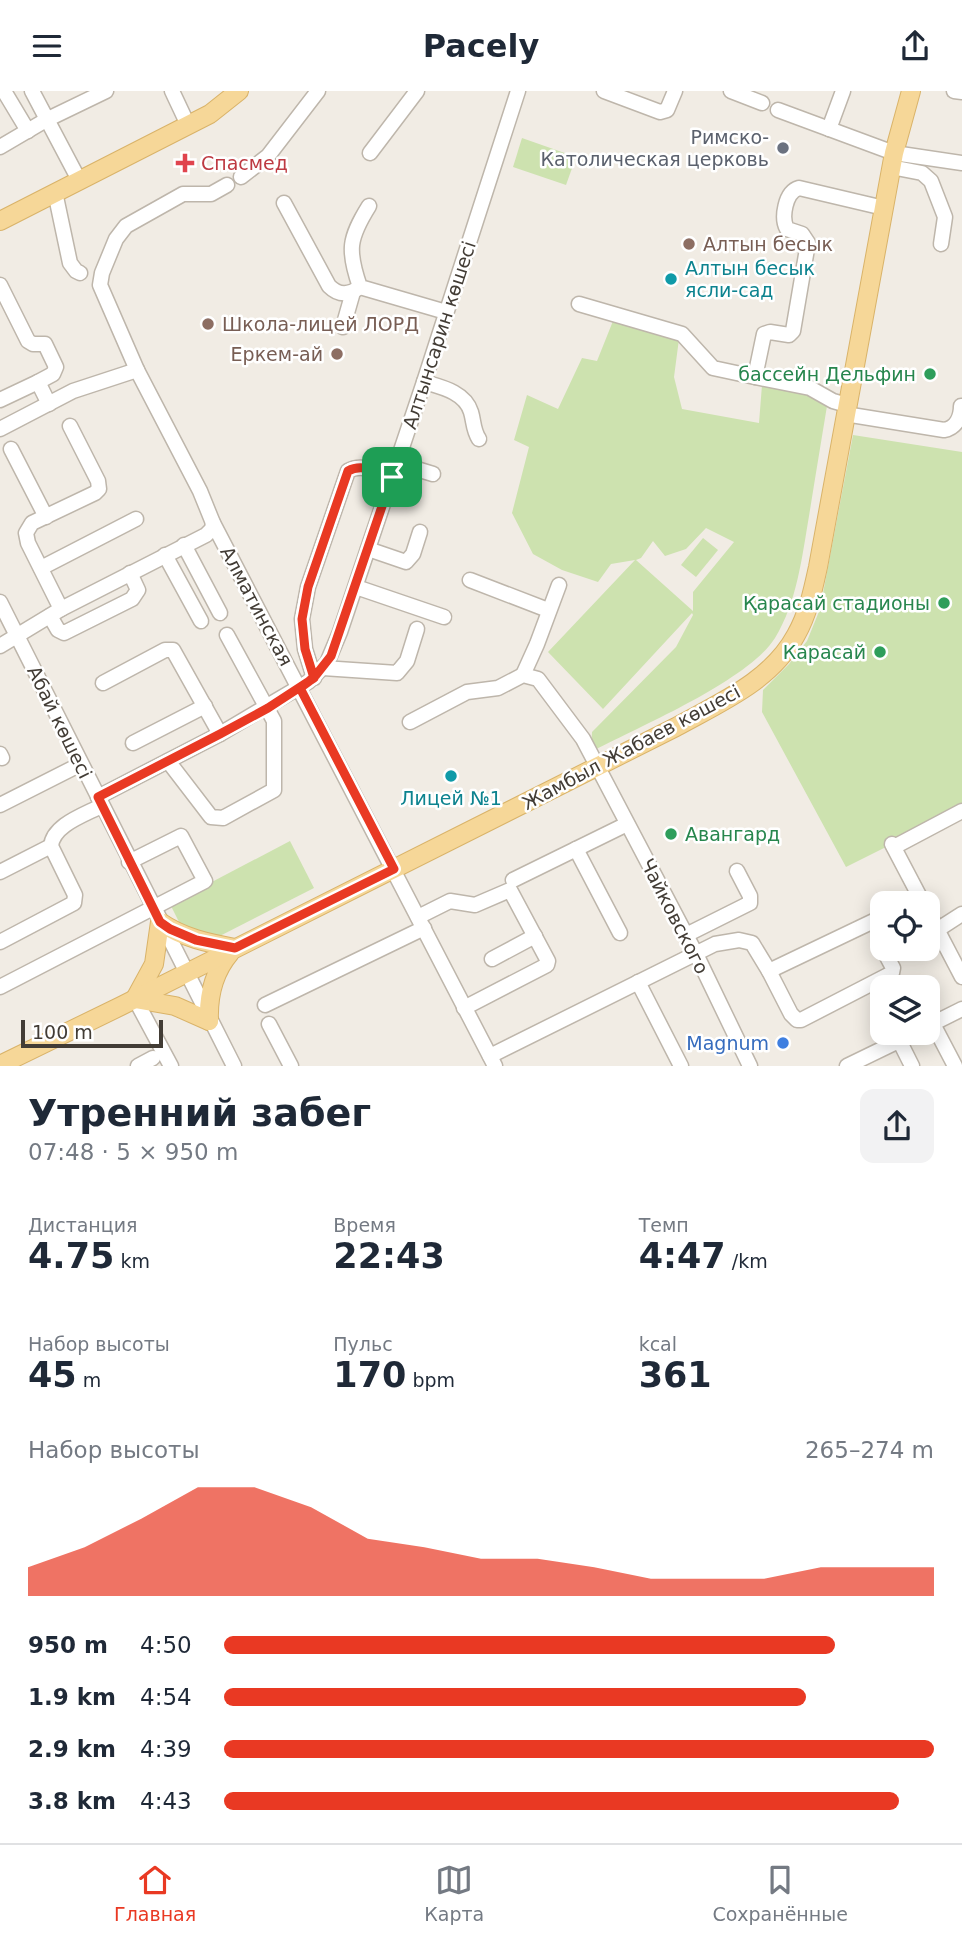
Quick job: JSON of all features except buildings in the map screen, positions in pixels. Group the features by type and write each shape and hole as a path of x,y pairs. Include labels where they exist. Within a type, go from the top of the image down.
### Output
{"main road":[{"path":"0,221 215,111 239,91"},
{"name":"Жамбыл Жабаев көшесі","path":"128,1003 597,767 744,689 769,671 796,636 809,605 892,160 911,91"},
{"path":"0,1065 128,1003 175,1006 209,1021 209,999 214,980 235,948 196,940 170,929 156,915"},
{"path":"128,1003 154,964 156,915"}],"street":[{"path":"4,91 28,131"},
{"path":"32,91 79,180"},
{"path":"0,147 46,120 106,91"},
{"path":"172,91 188,125"},
{"path":"241,177 268,156 318,91"},
{"path":"370,153 417,91"},
{"name":"Алтынсарин көшесі","path":"51,846 55,832 99,802 300,688 318,673 335,646 518,91"},
{"path":"604,91 664,112 675,91"},
{"path":"731,91 762,103"},
{"path":"829,129 843,91"},
{"path":"954,91 962,92"},
{"path":"778,110 829,129 922,173 931,181 945,217 941,244"},
{"path":"892,160 962,163"},
{"path":"90,275 126,226 183,194 208,194 227,185"},
{"path":"755,377 764,334 770,332 789,335 793,331 808,247 805,237 785,226 784,218 790,192 799,188 884,208"},
{"name":"Алматинская","path":"55,192 70,263 76,271 90,275 100,285 137,370 200,491 213,523 492,1061"},
{"path":"284,203 329,286 339,293 357,289 446,312"},
{"path":"343,327 357,289 352,262 353,232 369,206"},
{"path":"0,285 28,341 46,345 55,365 53,374 0,400"},
{"path":"579,304 682,334 713,368 810,388 846,409 943,430 956,423 961,415 961,405"},
{"path":"0,429 73,391 137,370"},
{"path":"38,382 49,404"},
{"path":"424,382 449,390 462,398 470,409 474,431 479,439"},
{"path":"70,426 99,487 95,493 32,523 26,533 56,612 58,631 65,633 132,599 138,590 130,573"},
{"path":"12,449 46,517"},
{"path":"417,629 407,661 397,673 318,673 305,649 302,619 308,587 348,471 364,467 433,474"},
{"path":"41,568 136,519"},
{"path":"0,646 56,612 210,532 213,523"},
{"path":"368,549 403,562 407,561 412,556 420,532"},
{"path":"184,545 220,613"},
{"path":"165,555 201,621"},
{"path":"470,580 548,610"},
{"path":"410,722 467,692 498,688 523,675 559,585"},
{"path":"356,587 444,617"},
{"name":"Абай көшесі","path":"0,602 234,1066"},
{"path":"168,761 215,819 223,818 271,793 274,786 274,727 268,708 227,635"},
{"path":"103,683 170,649 175,652 220,734"},
{"name":"Чайковского","path":"523,675 538,679 583,739 696,954 750,1066"},
{"path":"133,743 205,706"},
{"path":"0,805 80,764"},
{"path":"913,891 893,845 962,811"},
{"path":"513,880 627,824"},
{"path":"0,987 156,915 205,881 181,836 129,862"},
{"path":"0,872 51,846 75,895 72,905 0,941"},
{"path":"576,849 620,933"},
{"path":"686,935 750,903 750,896 737,871"},
{"path":"265,1005 421,923 447,902 475,905 510,890 548,964 464,1008"},
{"path":"940,928 962,914"},
{"path":"769,971 870,923"},
{"path":"492,959 535,936"},
{"path":"940,936 962,977"},
{"path":"492,1061 638,982 723,942 746,941 756,946 790,1014 797,1020 892,973 890,961"},
{"path":"638,982 681,1066"},
{"path":"128,1003 171,1066"},
{"path":"940,1020 962,1009"},
{"path":"269,1024 291,1066"},
{"path":"940,1041 955,1066"},
{"path":"847,1066 891,1045"},
{"path":"901,1045 912,1066"},
{"path":"138,1066 153,1058"}],"green space":[{"path":"522,138 576,157 566,185 513,167"},
{"path":"613,321 679,339 674,377 682,409 759,423 762,385 806,391 827,406 798,579 789,610 775,638 761,654 717,686 691,702 591,752 592,732 676,647 693,615 692,613 603,709 548,652 635,560 611,564 598,582 562,570 533,554 512,513 529,447 514,440 527,395 558,409 582,358 597,361","holes":["706,528 734,542 693,592 693,611 636,560 641,558 653,541 665,556 686,549"]},
{"name":"Карасай","path":"853,435 962,452 962,809 846,867 762,712 763,690 807,641 820,609"},
{"path":"703,538 718,550 696,577 681,565"},
{"path":"290,841 314,888 212,940 183,930 170,904"}],"place":[{"name":"Римско- Католическая церковь","path":"783,148"},
{"name":"Спасмед","path":"185,163"},
{"name":"Алтын бесык","path":"689,244"},
{"name":"Алтын бесык ясли-сад","path":"671,279"},
{"name":"Школа-лицей ЛОРД","path":"208,324"},
{"name":"Еркем-ай","path":"337,354"},
{"name":"бассейн Дельфин","path":"930,374"},
{"name":"Қарасай стадионы","path":"944,603"},
{"name":"Карасай","path":"880,652"},
{"name":"Лицей №1","path":"451,776"},
{"name":"Авангард","path":"671,834"},
{"name":"Magnum","path":"783,1043"}],"route":[{"path":"392,477 331,656 314,678 309,682 300,688 394,869 235,948 196,940 170,929 160,922 98,797 268,708 314,678 305,649 302,619 308,587 348,471 364,467 392,477"}]}
